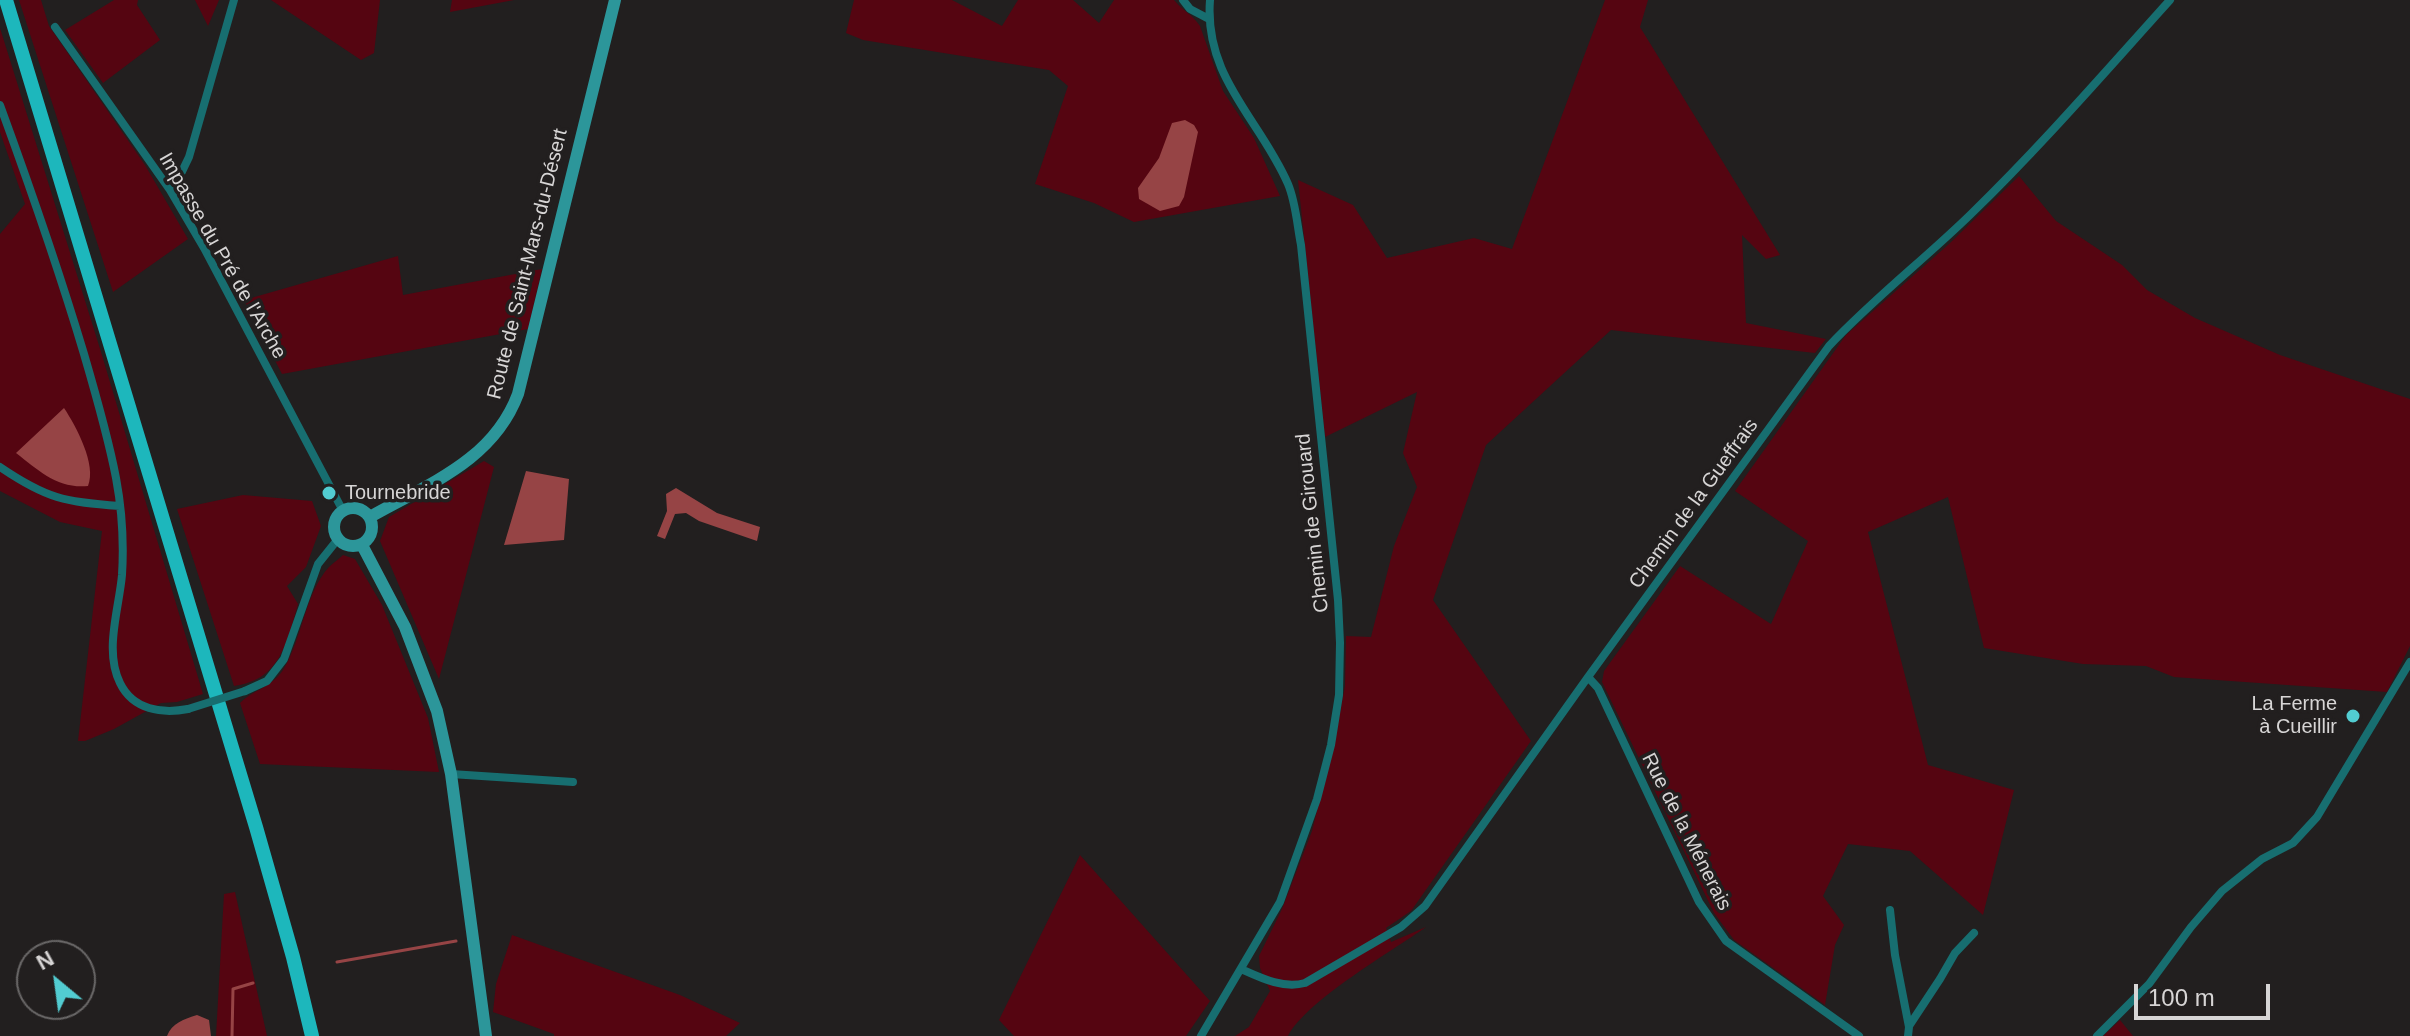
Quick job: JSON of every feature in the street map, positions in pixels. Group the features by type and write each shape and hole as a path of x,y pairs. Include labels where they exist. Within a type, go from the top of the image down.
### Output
{"main road":[{"path":"6,0 252,814 312,1036"},
{"name":"Route de Saint-Mars-du-Désert","path":"370,517 472,458 501,428 512,411 615,0"},
{"path":"360,509 370,517 371,536 362,545 348,546 338,539 335,520 343,511 360,509"},
{"path":"362,545 405,627 437,711 451,774 486,1036"}],"street":[{"path":"170,190 189,157 234,0"},
{"path":"1183,0 1190,9 1209,19"},
{"name":"Chemin de Girouard","path":"1201,1036 1280,902 1317,799 1331,745 1339,695 1340,643 1301,245 1293,203 1289,186 1276,161 1224,79 1214,48 1209,19 1210,0"},
{"name":"Chemin de la Gueffrais","path":"1241,969 1281,985 1305,983 1401,927 1425,906 1829,346 2002,183 2170,0"},
{"name":"Impasse du Pré de l'Arche","path":"55,27 170,190 204,248 343,511"},
{"path":"0,105 36,202 106,434 120,506 122,574 113,657 121,686 140,705 174,712 245,691 267,681 284,659 318,564 338,539"},
{"path":"0,467 56,498 120,506"},
{"path":"2097,1036 2149,984 2222,891 2262,859 2301,836 2317,817 2410,662"},
{"name":"Rue de la Ménerais","path":"1588,677 1598,688 1699,902 1726,941 1859,1036"},
{"path":"451,774 573,782"},
{"path":"1890,910 1909,1031"},
{"path":"1909,1031 1955,953 1974,933"}],"shaded area":[{"path":"19,0 41,0 49,26 145,165 188,239 113,292"},
{"path":"114,0 138,0 137,5 160,40 103,83 65,30"},
{"path":"195,0 219,0 208,26"},
{"path":"271,0 380,0 374,53 361,60"},
{"path":"452,0 514,0 450,12"},
{"path":"854,0 952,0 1002,26 1018,0 1073,0 1099,23 1114,0 1174,0 1200,26 1223,91 1254,138 1280,196 1134,222 1094,203 1035,184 1068,86 1049,70 863,40 846,33"},
{"path":"1605,0 1648,0 1640,27 1780,255 1766,259 1742,235 1746,323 1826,339 1815,353 1611,330 1486,445 1433,600 1531,741 1411,911 1386,928 1391,942 1426,927 1331,992 1298,1022 1288,1036 1235,1036 1249,1027 1270,991 1260,968 1259,956 1282,909 1312,831 1345,686 1346,636 1371,637 1394,546 1417,487 1403,453 1417,392 1325,437 1298,180 1353,205 1387,258 1474,238 1512,249"},
{"path":"0,28 203,694 161,703 85,741 78,741 102,531 60,522 0,491 0,234 25,204 0,132"},
{"path":"1185,120 1194,125 1198,132 1184,197 1179,206 1160,211 1139,199 1138,188 1159,158 1172,123"},
{"path":"2019,176 2056,221 2122,265 2147,290 2195,318 2280,355 2410,399 2410,646 2387,692 2174,677 2146,666 2083,664 1984,648 1948,497 1868,532 1928,765 2014,790 1983,915 1910,851 1848,844 1823,896 1844,925 1835,945 1825,1005 1734,940 1714,913 1602,682 1604,671 1680,566 1771,624 1808,541 1735,491 1846,335 1949,244"},
{"path":"398,256 403,295 542,269 528,329 282,374 244,300"},
{"path":"64,408 88,457 88,486 58,482 16,453"},
{"path":"484,461 494,467 439,679 380,541 389,517"},
{"path":"526,471 569,479 564,540 504,545"},
{"path":"676,488 717,513 760,527 757,541 699,521 686,513 675,514 665,539 657,536 667,511 666,494"},
{"path":"243,495 312,501 321,526 306,567 287,586 298,604 285,646 272,668 262,676 234,686 177,509"},
{"path":"343,555 355,559 382,605 428,718 439,772 260,764 240,703 283,670 314,590 329,567"},
{"path":"1080,855 1210,1001 1186,1036 1014,1036 999,1020"},
{"path":"235,892 267,1036 216,1036 224,894"},
{"path":"512,935 680,995 740,1023 726,1036 554,1036 493,1012 496,984"},
{"path":"197,1015 209,1020 211,1036 167,1036 175,1025"},
{"path":"2120,1020 2133,1036 2103,1036"}],"waterway":[{"path":"337,962 456,941"},
{"path":"232,1036 233,989 253,983"}],"place":[{"name":"Tournebride","path":"329,493"},
{"name":"La Ferme à Cueillir","path":"2353,716"}]}
